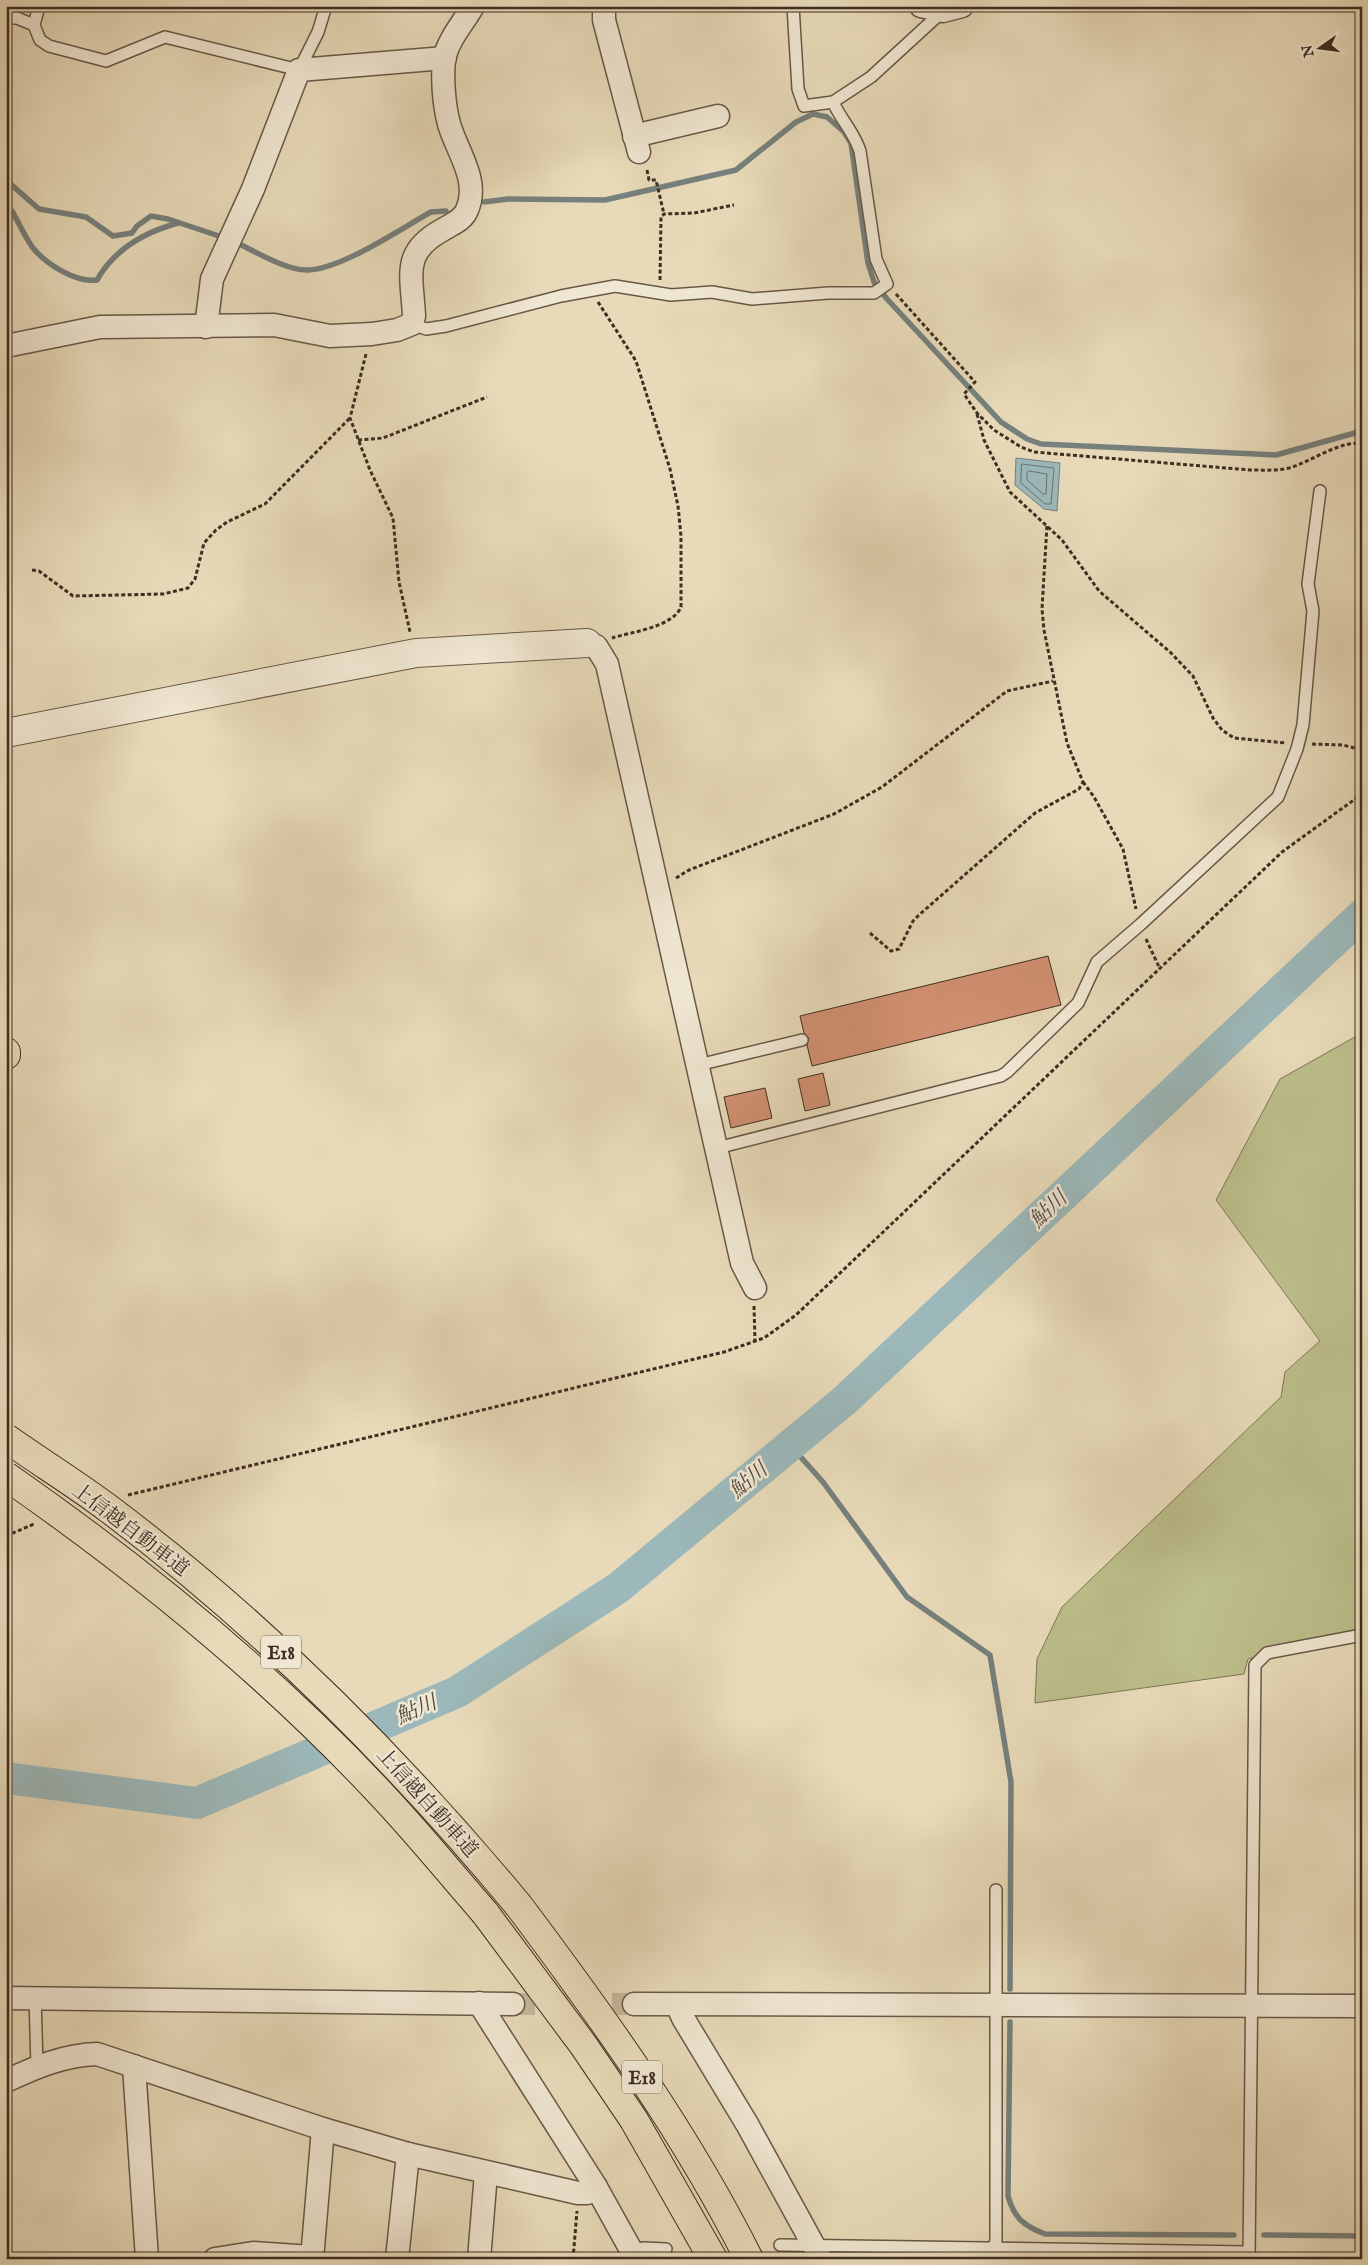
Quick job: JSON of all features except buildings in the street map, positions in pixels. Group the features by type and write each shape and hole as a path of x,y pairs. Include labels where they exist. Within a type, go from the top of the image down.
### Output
{"highway":[{"name":"上信越自動車道","path":"6,1438 159,1547 263,1636 320,1688 404,1774 519,1906 609,2028 659,2104 749,2259"},
{"name":"上信越自動車道","path":"6,1476 134,1569 240,1657 298,1711 380,1793 485,1913 584,2046 634,2120 713,2259"}],"street":[{"path":"6,346 100,328 274,325 330,336 372,334 397,330 412,324 414,316 411,260 427,238 459,220 467,210 471,188 467,166 449,125 446,111 444,58 473,6"},
{"path":"604,6 604,20 636,144 718,116"},
{"path":"206,327 212,278 253,189 299,70 444,58"},
{"path":"6,733 416,652 592,645 607,664 742,1263 756,1288"},
{"path":"6,1998 513,2004"},
{"path":"479,2003 587,2190 634,2255"},
{"path":"634,2004 1362,2006"},
{"path":"677,2004 747,2124 817,2252"},
{"path":"6,2081 36,2066 76,2054 97,2054 323,2129 408,2154 486,2173 587,2190"},
{"path":"134,2066 147,2259"},
{"path":"215,2259 253,2253 312,2258 323,2129"},
{"path":"397,2259 408,2154"},
{"path":"479,2259 486,2173"}],"lane":[{"path":"39,6 34,26 40,40 49,46 106,61 166,37 299,70 318,32 326,6"},
{"path":"793,6 798,89 804,106 833,102 871,77 942,8"},
{"path":"6,18 17,18 34,26"},
{"path":"412,324 426,329 446,326 594,289 615,286 671,295 712,292 752,299 881,288 860,151 853,134 840,117 833,102"},
{"path":"717,1148 1001,1076 1018,1062 1078,1003 1097,962 1141,924 1278,797 1299,743 1303,725 1313,611 1308,584 1320,491"},
{"path":"698,1065 802,1040"},
{"path":"780,2245 817,2252 1249,2256 1255,1665 1267,1653 1362,1635"},
{"path":"993,2254 996,2242 996,1890"},
{"path":"35,1997 36,2066"},
{"path":"634,2255 644,2248 666,2248"}],"path":[{"path":"652,293 660,281 660,223 664,214 656,182"},
{"path":"664,214 694,213 734,205"},
{"path":"881,288 975,382 964,394 977,413 1001,435 1034,452 1250,470 1288,468 1340,446 1362,443"},
{"path":"592,645 665,622 678,614 681,607 681,536 674,486 640,370 630,350 600,304 594,289"},
{"path":"32,570 39,571 73,596 163,594 188,588 195,579 204,543 216,530 265,504 350,418 372,334"},
{"path":"358,440 383,438 487,397"},
{"path":"977,413 984,440 1010,492 1062,540 1099,590 1170,652 1193,676 1213,718 1222,730 1234,738 1343,745 1362,750"},
{"path":"350,418 370,470 393,518 399,582 416,652"},
{"path":"1047,525 1042,609 1053,681 1067,743 1083,782 1094,797 1123,849 1130,892 1160,969"},
{"path":"658,888 689,870 834,814 882,787 1007,691 1053,681"},
{"path":"870,933 892,951 899,949 913,921 919,915 1035,813 1079,789 1083,782"},
{"path":"755,1341 754,1312 756,1288"},
{"path":"573,2259 587,2190"}],"green space":[{"path":"1362,1033 1362,1630 1248,1659 1244,1674 1035,1703 1037,1659 1062,1607 1281,1397 1285,1372 1320,1341 1216,1200 1280,1079"}],"water":[{"path":"1016,458 1060,463 1057,511 1044,509 1015,485"}],"waterway":[{"path":"484,202 508,199 605,200 736,170 796,122 813,114 827,117 844,132 851,143 868,263 874,282 887,299 1001,422 1027,439 1041,444 1276,455 1362,431"},
{"path":"6,180 39,209 86,217 113,236 132,233 137,226 151,216 168,219 225,238"},
{"path":"6,207 12,211 30,244 39,254 62,271 80,279 89,280 97,280 104,269 121,251 142,237 178,223"},
{"path":"233,241 280,264 308,270 322,268 354,256 431,212 446,211"},
{"name":"鮎川","path":"6,1778 197,1803 457,1692 618,1588 845,1400 1362,915"},
{"path":"790,1445 823,1482 907,1597 990,1655 1011,1782 1010,1989"},
{"path":"1010,2022 1008,2196 1013,2210 1021,2220 1031,2228 1045,2234 1234,2235"},
{"path":"1264,2235 1362,2236"}],"tunnel":[{"path":"513,2004 634,2004"}]}
